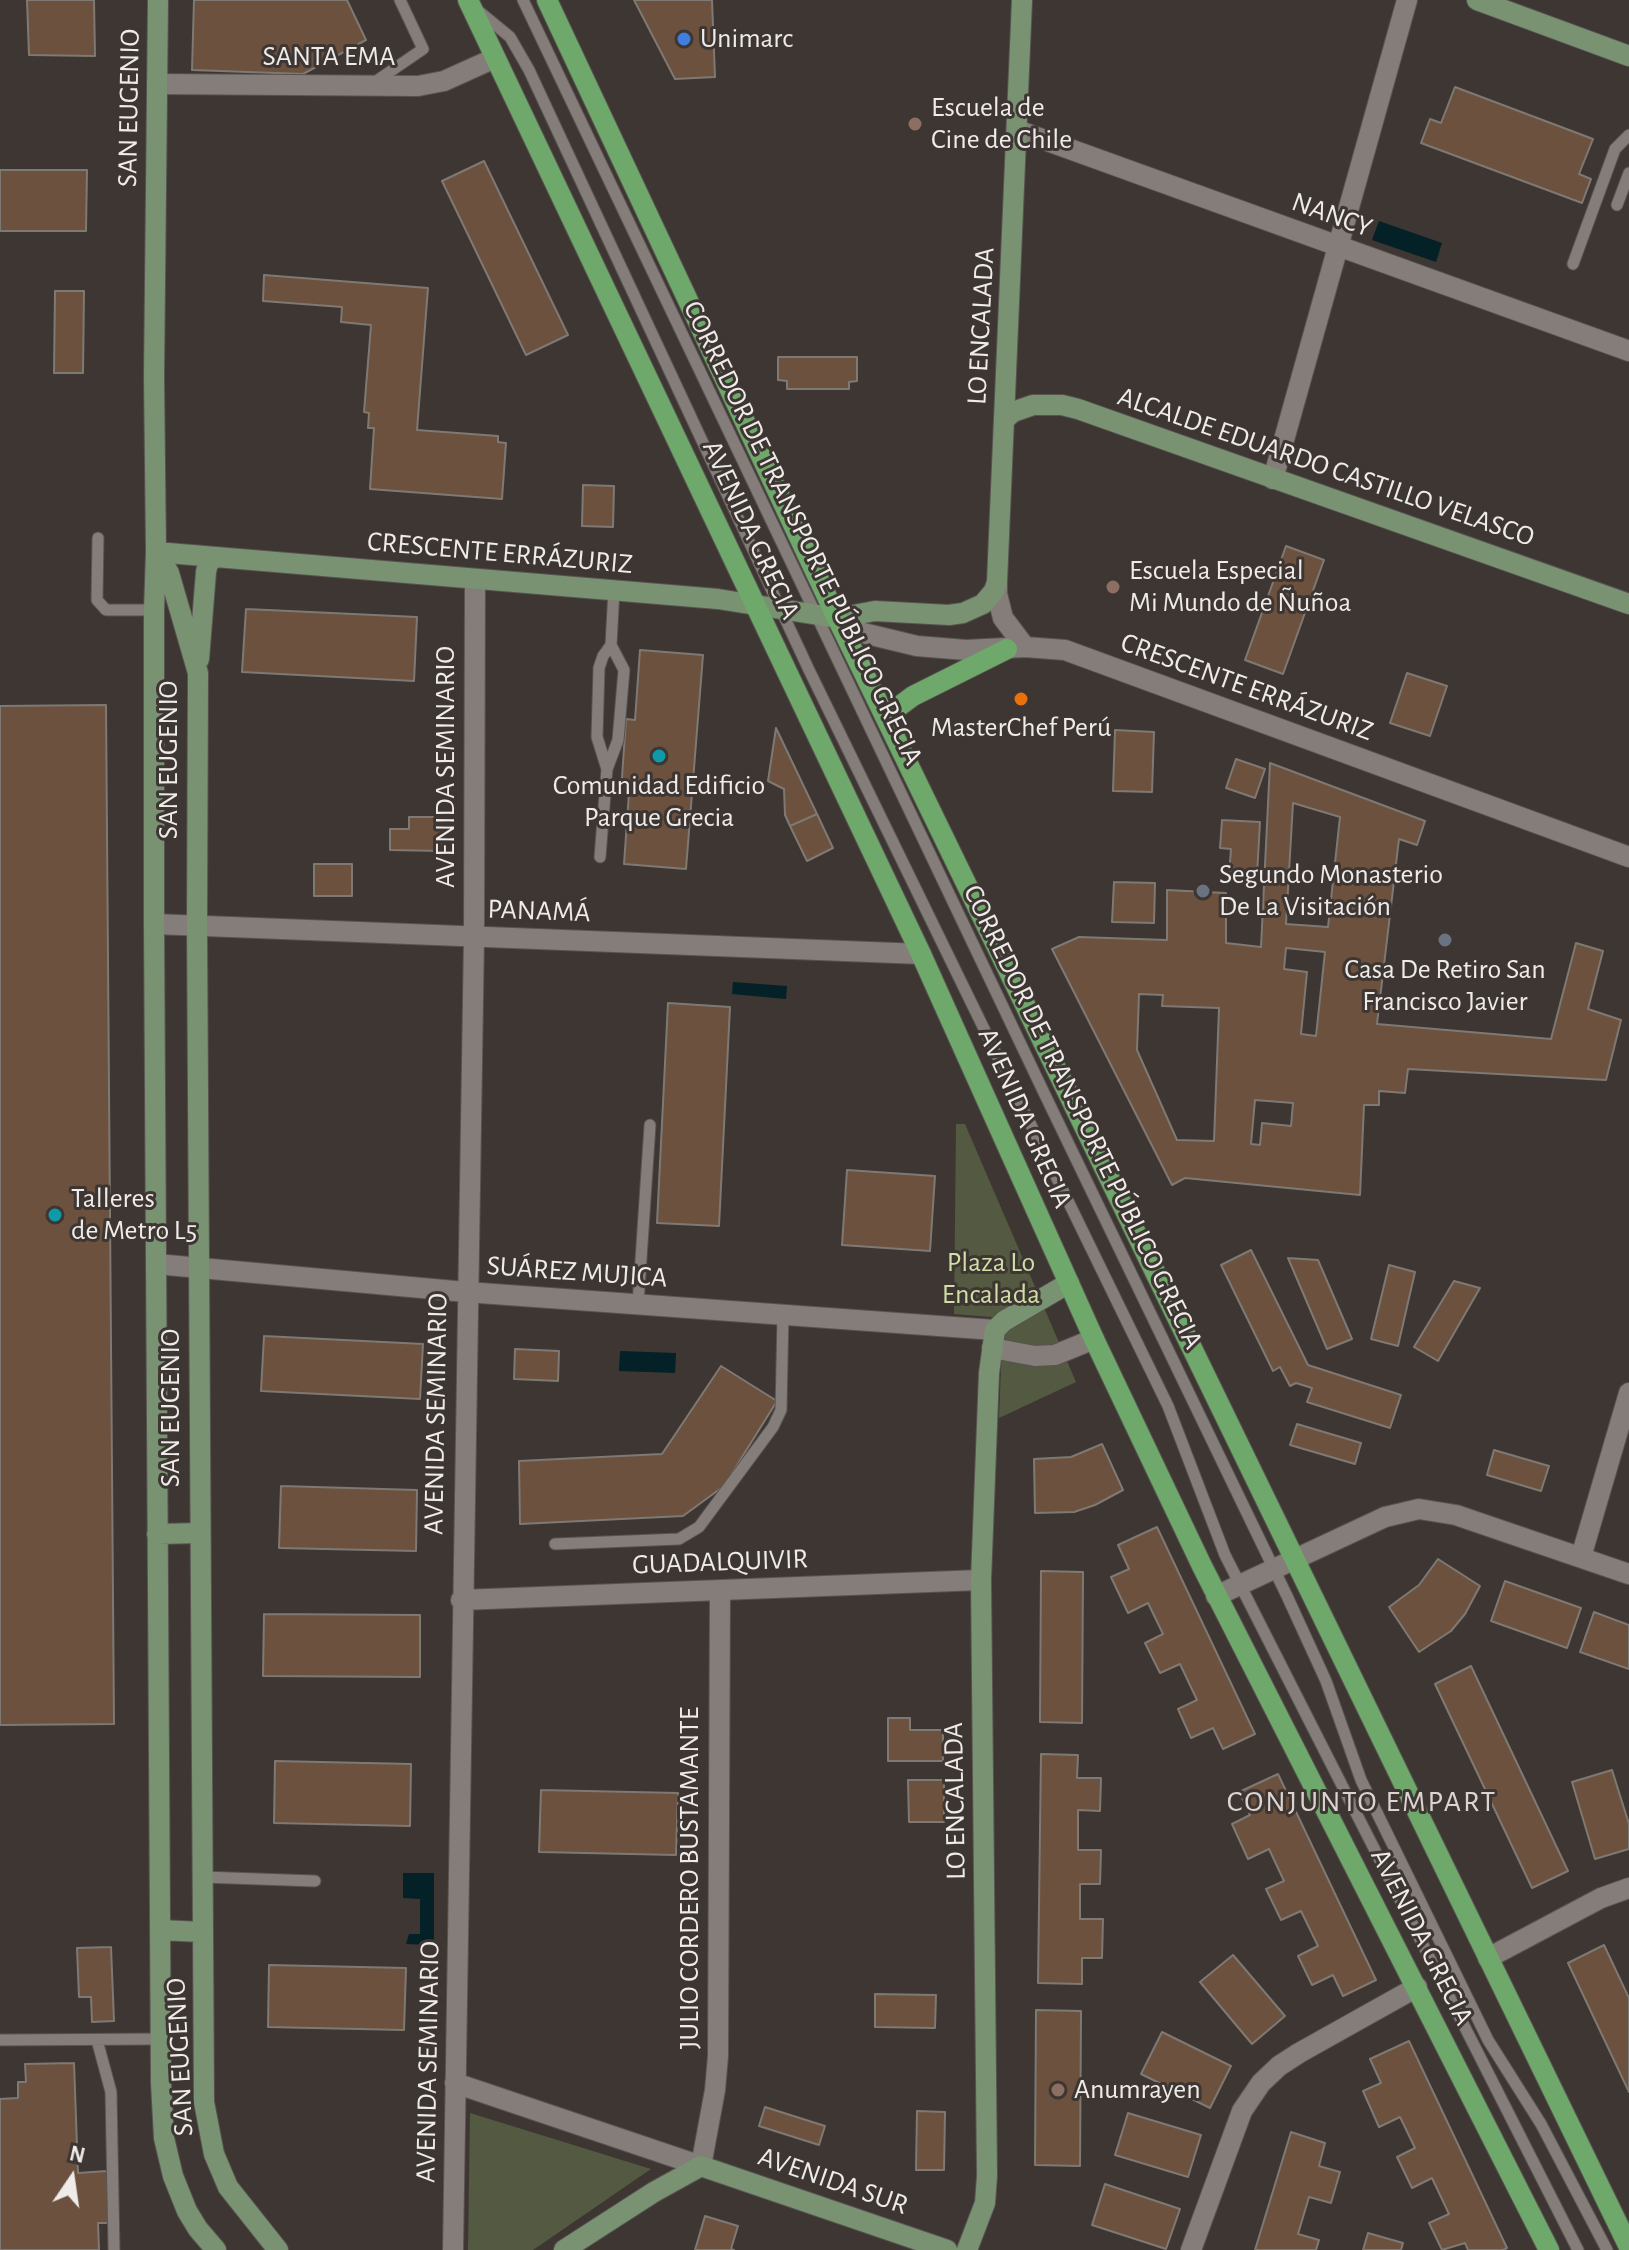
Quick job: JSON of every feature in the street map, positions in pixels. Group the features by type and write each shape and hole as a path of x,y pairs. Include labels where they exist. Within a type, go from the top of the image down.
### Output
{"main road":[{"name":"SAN EUGENIO","path":"158,0 154,362 154,924 160,2039 162,2116 173,2176 193,2220 216,2250"},
{"name":"AVENIDA GRECIA","path":"547,0 837,618 1629,2247"},
{"name":"LO ENCALADA","path":"997,582 1022,0"},
{"path":"1477,0 1629,56"},
{"name":"AVENIDA GRECIA","path":"469,2 921,954 1094,1339 1216,1596 1549,2250"},
{"name":"ALCALDE EDUARDO CASTILLO VELASCO","path":"1004,420 1013,412 1033,405 1062,405 1629,604"},
{"name":"SAN EUGENIO","path":"156,552 169,573 198,673 203,2081 209,2135 228,2187 278,2250"},
{"name":"CRESCENTE ERRÁZURIZ","path":"156,552 614,590 755,604 837,618 875,611 963,613 983,604 997,582"},
{"path":"198,673 206,572 208,563 214,558"},
{"path":"886,716 913,696 1016,648"},
{"path":"994,1339 1004,1321 1069,1283"},
{"name":"LO ENCALADA","path":"967,2250 985,2203 987,2176 981,1580 994,1339"},
{"path":"157,1534 200,1533"},
{"path":"160,1930 202,1932"},
{"path":"564,2250 654,2192 701,2166"},
{"name":"AVENIDA SUR","path":"701,2166 947,2250"}],"street":[{"path":"1273,479 1407,0"},
{"name":"SANTA EMA","path":"157,84 432,84 470,71 495,58"},
{"name":"NANCY","path":"1017,130 1629,351"},
{"name":"AVENIDA SEMINARIO","path":"453,2250 474,937 475,579"},
{"name":"LO ENCALADA","path":"997,582 1003,618 1016,648"},
{"name":"CRESCENTE ERRÁZURIZ","path":"837,618 859,632 917,646 966,650 1065,650 1629,857"},
{"name":"PANAMÁ","path":"154,924 921,954"},
{"name":"SUÁREZ MUJICA","path":"156,1264 466,1292 783,1315 994,1339"},
{"path":"994,1339 1035,1356 1055,1355 1094,1339"},
{"path":"1581,1557 1629,1393"},
{"path":"1216,1596 1385,1517 1419,1509 1456,1515 1629,1574"},
{"name":"GUADALQUIVIR","path":"461,1600 981,1580"},
{"name":"JULIO CORDERO BUSTAMANTE","path":"701,2166 713,2106 718,2056 720,1590"},
{"path":"1488,1958 1601,1898 1629,1888"},
{"path":"1191,2250 1242,2111 1261,2083 1299,2053 1417,1987"},
{"name":"AVENIDA SUR","path":"455,2083 701,2166"}],"lane":[{"path":"370,86 423,49 400,0"},
{"name":"CORREDOR DE TRANSPORTE PÚBLICO GRECIA","path":"523,0 1274,1568 1326,1681 1361,1780 1488,2040 1541,2124 1607,2250"},
{"name":"CORREDOR DE TRANSPORTE PÚBLICO GRECIA","path":"469,2 510,37 529,70 780,608 1168,1406 1219,1541 1578,2250"},
{"path":"1573,264 1615,149 1629,135"},
{"path":"1617,205 1629,173"},
{"path":"98,538 97,600 106,610 154,610"},
{"path":"607,769 598,747 598,709 601,660 611,645 614,590"},
{"path":"600,857 607,769 618,740 624,670 611,645"},
{"path":"638,1304 650,1125"},
{"path":"555,1544 679,1539 691,1535 699,1527 773,1427 781,1410 783,1315"},
{"path":"202,1877 315,1881"},
{"path":"0,2040 160,2039"},
{"path":"97,2040 111,2092 114,2250"}],"green space":[{"name":"Plaza Lo Encalada","path":"956,1124 965,1124 1076,1382 999,1418 1003,1318 954,1314"},
{"path":"470,2113 651,2169 533,2250 468,2250"}],"water":[{"path":"1379,221 1442,243 1436,262 1372,240"},
{"path":"733,982 787,986 786,999 732,994"},
{"path":"620,1351 676,1353 675,1373 619,1371"},
{"path":"403,1873 434,1873 434,1945 406,1944 409,1934 420,1934 420,1899 403,1898"}],"building":[{"path":"27,0 94,0 95,56 29,55"},
{"path":"194,0 347,0 366,40 303,74 192,70"},
{"name":"Unimarc","path":"634,0 712,0 715,77 675,79"},
{"path":"1455,87 1593,139 1579,174 1591,179 1582,203 1421,143 1430,119 1441,123"},
{"path":"484,161 568,335 526,355 442,181"},
{"path":"0,170 87,170 86,231 0,231"},
{"path":"264,275 428,288 417,430 498,436 498,442 506,443 502,499 370,489 374,428 368,428 369,413 364,412 371,325 341,322 342,307 263,301"},
{"path":"55,291 84,291 83,373 54,373"},
{"path":"778,357 857,357 857,381 849,382 849,389 787,389 787,381 778,380"},
{"path":"583,485 614,486 613,527 582,526"},
{"path":"1286,546 1324,560 1283,674 1245,660"},
{"path":"246,609 417,617 414,681 242,672"},
{"name":"Comunidad Edificio Parque Grecia","path":"640,650 703,655 686,869 624,864 629,793 621,792 626,719 635,720"},
{"path":"1407,673 1447,686 1430,736 1390,723"},
{"name":"Talleres de Metro L5","path":"106,705 114,1724 0,1725 0,706"},
{"path":"776,728 817,814 790,826 785,815 784,789 768,781"},
{"path":"1115,730 1154,732 1152,792 1113,791"},
{"path":"1236,759 1265,769 1255,798 1226,788"},
{"path":"1270,763 1425,821 1417,845 1399,839 1377,1024 1551,1039 1576,943 1603,951 1588,1009 1621,1020 1606,1080 1408,1069 1405,1093 1379,1091 1379,1105 1364,1105 1360,1195 1185,1178 1172,1185 1052,949 1079,937 1167,940 1167,890 1226,893 1226,943 1261,947","holes":["1293,803 1340,817 1328,927 1286,924","1286,948 1325,952 1316,1036 1301,1034 1307,972 1284,969","1139,994 1163,995 1162,1006 1219,1008 1214,1141 1177,1140 1137,1050","1255,1100 1293,1103 1291,1126 1262,1123 1260,1145 1251,1144"]},
{"path":"817,814 833,848 807,861 790,826"},
{"path":"409,817 442,817 442,851 390,850 390,829 409,829"},
{"path":"1222,820 1260,822 1257,875 1229,874 1231,849 1220,848"},
{"path":"314,864 352,864 352,896 314,896"},
{"path":"1114,882 1155,883 1154,923 1112,922"},
{"path":"668,1003 730,1007 719,1226 657,1223"},
{"path":"847,1170 935,1176 930,1251 842,1245"},
{"path":"1251,1250 1308,1365 1401,1395 1390,1428 1307,1402 1312,1388 1296,1383 1290,1386 1280,1367 1273,1371 1221,1265"},
{"path":"1288,1258 1318,1260 1352,1339 1327,1349"},
{"path":"1389,1265 1415,1272 1398,1346 1371,1339"},
{"path":"1454,1281 1480,1288 1438,1361 1414,1347"},
{"path":"264,1336 423,1344 420,1399 261,1391"},
{"path":"515,1349 559,1351 558,1381 514,1379"},
{"path":"721,1366 777,1401 724,1486 683,1516 520,1524 519,1461 662,1454"},
{"path":"1297,1424 1361,1443 1355,1464 1290,1445"},
{"path":"1102,1444 1123,1490 1074,1512 1035,1513 1034,1459 1071,1457"},
{"path":"1494,1450 1549,1466 1541,1491 1487,1475"},
{"path":"281,1486 417,1490 416,1551 279,1548"},
{"path":"1157,1527 1255,1734 1223,1749 1213,1728 1191,1738 1178,1709 1197,1700 1180,1664 1160,1673 1145,1643 1163,1634 1148,1603 1128,1613 1111,1577 1129,1569 1118,1545"},
{"path":"1438,1559 1480,1586 1465,1614 1451,1631 1419,1652 1389,1607 1419,1585"},
{"path":"1041,1571 1083,1572 1082,1723 1040,1722"},
{"path":"1505,1581 1581,1608 1567,1648 1491,1621"},
{"path":"1594,1612 1629,1625 1629,1669 1580,1652"},
{"path":"264,1614 420,1615 420,1677 263,1676"},
{"path":"1471,1666 1568,1871 1532,1888 1435,1684"},
{"path":"888,1718 910,1718 910,1730 943,1730 943,1761 888,1761"},
{"path":"1041,1754 1078,1755 1077,1778 1101,1778 1100,1811 1078,1810 1078,1850 1101,1850 1100,1884 1080,1884 1080,1919 1103,1919 1102,1958 1082,1958 1082,1984 1038,1983"},
{"path":"275,1761 411,1764 410,1826 274,1823"},
{"path":"1612,1770 1629,1824 1629,1849 1595,1859 1572,1782"},
{"path":"1278,1774 1376,1980 1343,1996 1333,1975 1312,1985 1298,1956 1318,1946 1301,1911 1281,1920 1266,1889 1284,1881 1269,1849 1248,1859 1232,1824 1250,1815 1239,1792"},
{"path":"908,1780 944,1780 944,1822 909,1822"},
{"path":"541,1790 678,1793 676,1855 539,1852"},
{"path":"1604,1945 1629,1998 1629,2092 1568,1963"},
{"path":"111,1947 114,2021 92,2022 91,1997 79,1997 77,1948"},
{"path":"1233,1955 1285,2016 1252,2044 1200,1982"},
{"path":"269,1965 406,1968 404,2030 268,2027"},
{"path":"875,1994 936,1995 935,2028 875,2027"},
{"path":"1036,2010 1081,2011 1080,2166 1035,2165"},
{"path":"1162,2032 1231,2066 1210,2108 1141,2074"},
{"path":"1409,2041 1507,2248 1503,2250 1468,2250 1465,2243 1442,2250 1429,2223 1449,2214 1432,2178 1412,2188 1397,2157 1415,2148 1400,2117 1379,2127 1363,2091 1381,2083 1370,2059"},
{"path":"74,2063 78,2173 107,2171 109,2223 98,2223 99,2250 0,2250 0,2099 18,2098 18,2082 26,2082 25,2064"},
{"path":"765,2107 825,2126 819,2145 759,2126"},
{"path":"917,2111 945,2112 944,2170 916,2170"},
{"path":"1128,2113 1201,2135 1188,2177 1115,2155"},
{"path":"1291,2132 1325,2143 1319,2166 1340,2172 1331,2203 1309,2197 1298,2234 1319,2240 1316,2250 1255,2250"},
{"path":"1105,2184 1180,2209 1166,2249 1092,2225"},
{"path":"705,2216 738,2226 731,2249 734,2250 695,2250"},
{"path":"1368,2233 1403,2243 1401,2250 1363,2250"}],"place":[{"name":"Unimarc","path":"684,39"},
{"name":"Escuela de Cine de Chile","path":"915,124"},
{"name":"Escuela Especial Mi Mundo de Ñuñoa","path":"1113,587"},
{"name":"MasterChef Perú","path":"1021,699"},
{"name":"Comunidad Edificio Parque Grecia","path":"659,756"},
{"name":"Segundo Monasterio De La Visitación","path":"1203,891"},
{"name":"Casa De Retiro San Francisco Javier","path":"1445,940"},
{"name":"Talleres de Metro L5","path":"55,1215"},
{"name":"Anumrayen","path":"1058,2090"}],"district":[{"name":"CONJUNTO EMPART","path":"1362,1802"}]}
